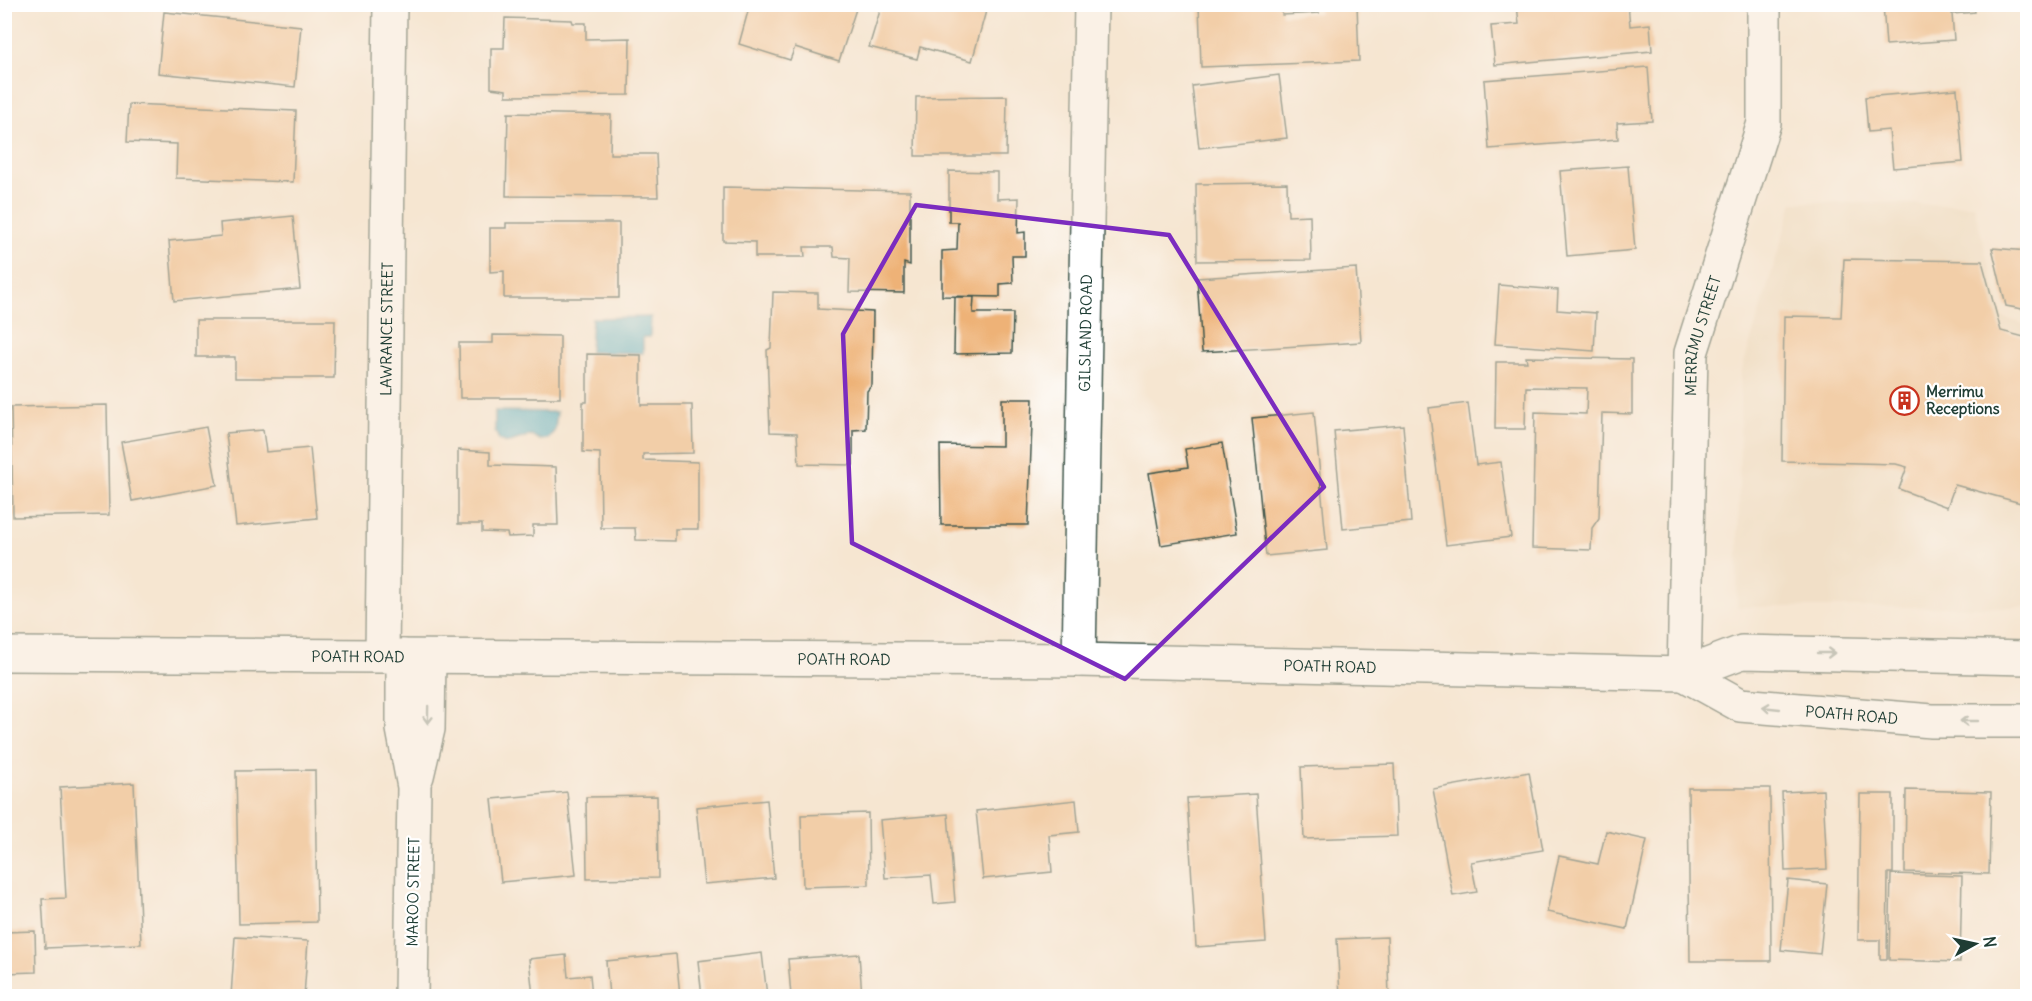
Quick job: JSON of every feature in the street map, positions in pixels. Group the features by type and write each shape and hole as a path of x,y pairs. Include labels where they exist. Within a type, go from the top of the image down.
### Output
{"street":[{"name":"LAWRANCE STREET","path":"390,4 405,656"},
{"name":"GILSLAND ROAD","path":"1078,660 1090,4"},
{"name":"MERRIMU STREET","path":"1684,674 1691,353 1764,123 1764,4"},
{"name":"POATH ROAD","path":"4,654 1078,660 1684,674 1742,652 2028,658"},
{"name":"MAROO STREET","path":"405,656 428,729 414,787 411,996"},
{"name":"POATH ROAD","path":"1684,674 1740,705 1932,721 2028,721"}],"highlighted area":[{"path":"916,205 1169,235 1324,487 1125,679 852,543 843,334"}],"shaded area":[{"path":"1793,202 1974,205 2002,317 2027,325 2027,607 1737,607 1741,373"}],"water":[{"path":"651,317 650,337 643,337 643,353 590,352 592,318"},
{"path":"495,411 557,412 555,430 548,439 540,440 531,435 507,443 499,440 495,430"}],"building":[{"path":"750,4 793,4 801,7 802,4 842,4 856,9 839,61 795,47 790,60 739,44"},
{"path":"882,4 919,4 930,8 931,4 966,4 986,11 972,61 920,47 917,59 869,47"},
{"path":"1199,4 1281,4 1282,15 1319,13 1319,4 1357,4 1359,61 1201,67"},
{"path":"1517,4 1628,4 1630,26 1650,24 1652,51 1495,65 1491,26 1519,24"},
{"path":"1883,4 1974,4 1975,12 1952,14 1954,40 1886,45"},
{"path":"164,12 301,26 295,87 158,73"},
{"path":"505,18 572,20 573,23 586,23 586,39 630,38 629,95 506,96 506,90 491,88 491,48 504,48"},
{"path":"1648,67 1652,121 1617,123 1618,139 1489,149 1484,80"},
{"path":"1279,75 1287,138 1199,148 1192,86"},
{"path":"1957,89 1963,162 1893,168 1889,130 1868,132 1865,97"},
{"path":"1007,96 1006,156 915,156 916,97"},
{"path":"129,104 296,111 293,182 176,178 177,144 127,142"},
{"path":"508,113 611,115 610,154 656,154 658,197 506,196"},
{"path":"1628,166 1635,250 1567,256 1560,171"},
{"path":"949,171 997,172 997,199 1019,198 1018,233 1025,232 1025,256 1012,256 1013,283 1000,284 1000,297 942,296 942,251 957,250 958,222 949,222"},
{"path":"1287,183 1288,216 1310,215 1311,260 1197,261 1196,184"},
{"path":"723,187 910,191 910,265 904,263 904,293 849,292 850,258 834,257 833,247 804,247 805,257 755,257 755,242 723,241"},
{"path":"293,216 300,289 174,301 169,241 221,236 220,223"},
{"path":"506,223 619,223 619,298 504,298 504,271 490,272 490,228 506,228"},
{"path":"1992,248 2028,251 2028,310 2006,306"},
{"name":"Merrimu Receptions","path":"1844,259 1982,261 2001,331 2028,338 2028,505 1955,485 1947,507 1899,489 1907,467 1896,464 1782,461 1784,316 1841,317"},
{"path":"1356,268 1361,342 1202,352 1197,278"},
{"path":"1499,285 1558,290 1557,310 1596,313 1594,351 1495,344"},
{"path":"773,292 818,293 818,309 873,312 872,385 867,391 866,429 853,430 853,465 799,464 797,433 770,432 767,350 771,348"},
{"path":"955,297 974,297 973,313 1013,313 1012,353 954,354"},
{"path":"196,320 335,320 334,378 235,378 235,357 196,357"},
{"path":"493,335 560,336 560,398 460,398 459,343 493,343"},
{"path":"587,354 641,355 641,405 692,405 693,453 643,454 643,460 698,462 698,529 675,529 675,541 636,540 635,528 601,528 600,453 583,452 583,402 587,402"},
{"path":"1526,357 1632,359 1632,414 1602,413 1599,518 1592,528 1591,550 1532,548 1535,412 1586,414 1587,388 1526,387 1525,429 1495,429 1496,362 1527,362"},
{"path":"1002,399 1033,399 1028,525 941,525 940,445 1002,446"},
{"path":"1468,403 1476,465 1501,462 1511,537 1446,545 1429,408"},
{"path":"107,405 109,515 13,517 11,407"},
{"path":"1314,412 1327,550 1266,556 1252,418"},
{"path":"1403,425 1411,522 1343,529 1334,431"},
{"path":"206,427 217,485 132,501 121,442"},
{"path":"263,430 266,452 310,448 317,518 236,526 226,433"},
{"path":"1222,443 1237,533 1161,545 1149,473 1188,467 1185,449"},
{"path":"458,450 490,452 490,465 556,467 558,525 533,525 533,536 508,537 507,533 482,532 482,524 458,524"},
{"path":"1394,764 1397,836 1304,839 1301,767"},
{"path":"315,770 317,922 239,924 236,771"},
{"path":"1529,772 1543,850 1471,862 1477,892 1453,896 1433,789"},
{"path":"134,783 141,944 45,948 42,899 66,898 60,787"},
{"path":"1688,788 1770,788 1771,961 1690,961"},
{"path":"1823,790 1827,869 1785,871 1782,792"},
{"path":"1906,790 1991,792 1989,874 1905,872"},
{"path":"567,792 576,875 501,882 492,799"},
{"path":"1256,794 1266,942 1196,947 1187,798"},
{"path":"1860,794 1893,794 1893,873 1888,873 1887,959 1880,959 1880,940 1858,940"},
{"path":"657,796 658,878 587,879 586,797"},
{"path":"767,800 774,878 704,884 696,807"},
{"path":"1076,800 1079,832 1049,835 1052,872 983,879 976,811"},
{"path":"868,813 869,885 803,887 801,815"},
{"path":"948,814 955,902 934,904 931,875 885,878 880,820"},
{"path":"1606,831 1647,840 1627,929 1547,912 1559,856 1598,864"},
{"path":"1891,874 1962,876 1960,962 1889,960"},
{"path":"1788,880 1827,884 1820,954 1781,950"},
{"path":"35,931 36,972 5,973 5,932"},
{"path":"235,937 308,941 304,996 231,996"},
{"path":"1387,937 1389,996 1340,996 1337,939"},
{"path":"762,953 767,996 702,996 698,961"},
{"path":"676,954 680,996 609,996 606,961"},
{"path":"859,954 862,996 791,996 788,959"},
{"path":"566,955 568,977 590,975 592,996 533,996 529,959"}],"place":[{"name":"Merrimu Receptions","path":"1905,400"}]}
